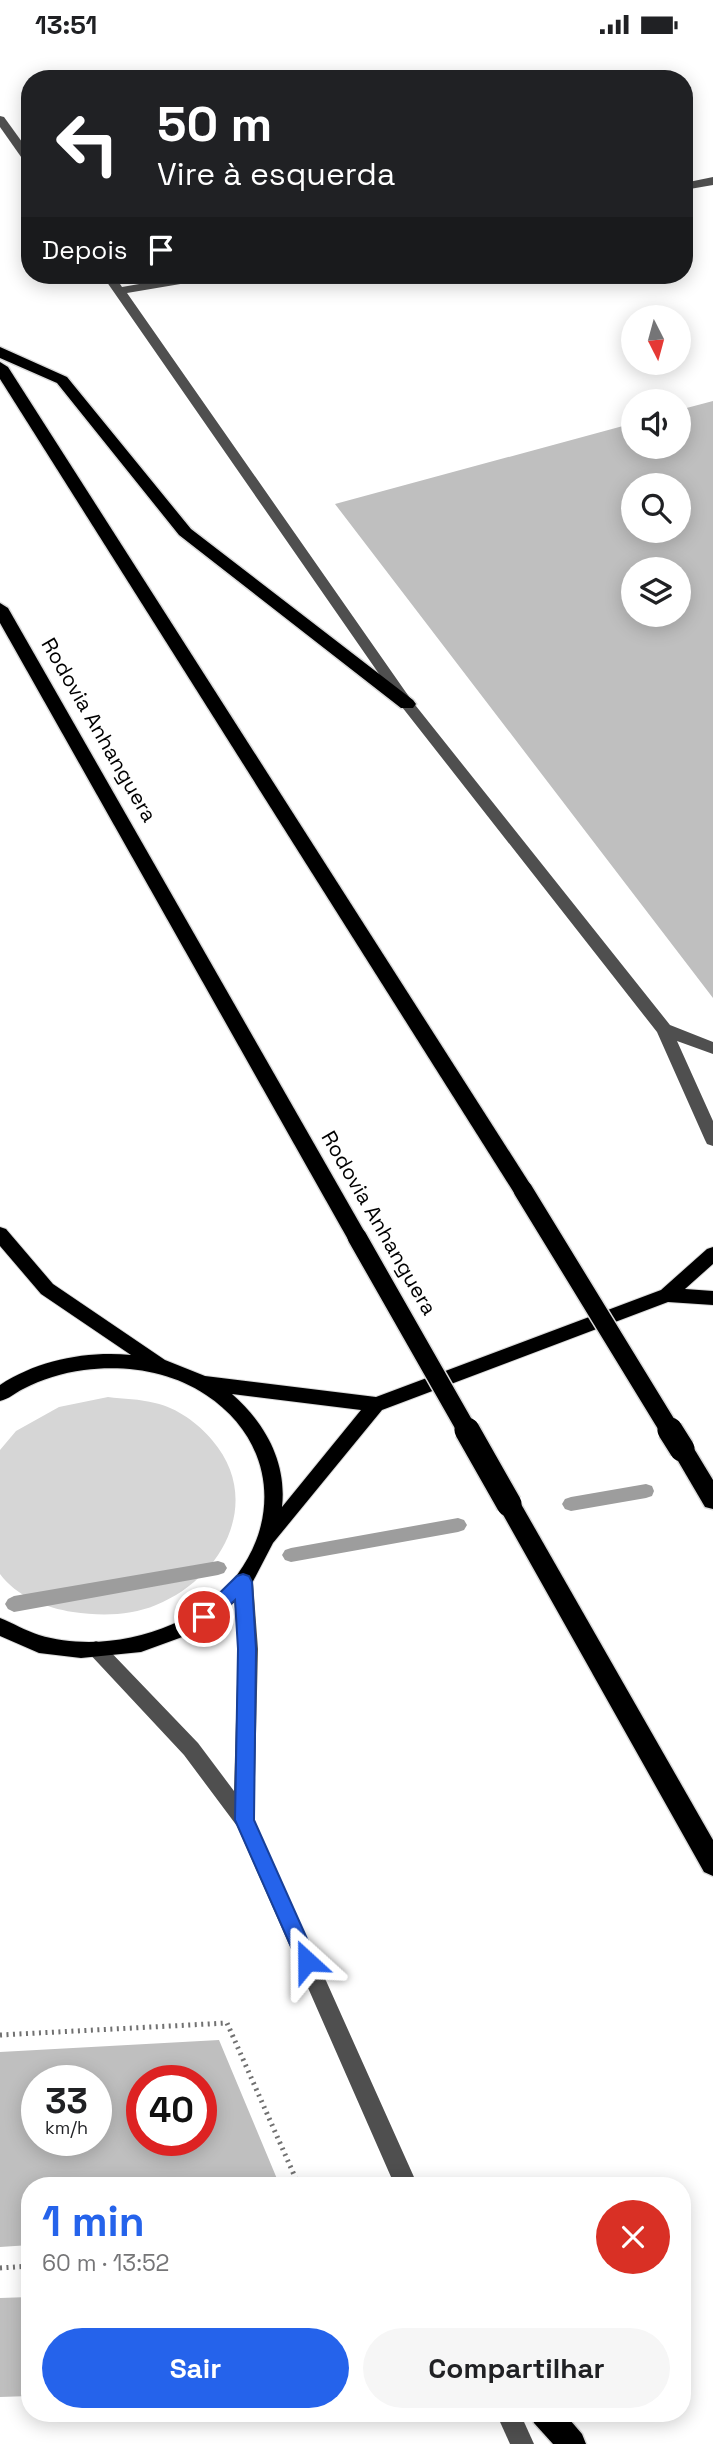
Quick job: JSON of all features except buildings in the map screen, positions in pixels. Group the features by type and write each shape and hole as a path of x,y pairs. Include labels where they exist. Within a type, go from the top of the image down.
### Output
{"highway":[{"path":"0,352 62,380 185,532 407,704"},
{"path":"0,367 523,1190 713,1500"},
{"name":"Rodovia Anhanguera","path":"0,608 713,1864"},
{"path":"552,2422 572,2444"}],"main road":[{"path":"0,1234 47,1289 160,1366"},
{"path":"0,1394 13,1384 61,1366 111,1359 160,1366 206,1383 376,1405 667,1295 713,1254"},
{"path":"667,1295 713,1298"},
{"path":"206,1383 243,1413 267,1451 276,1495 268,1540"},
{"path":"0,1627 39,1644 96,1650 153,1640 204,1617 243,1582 268,1540 376,1405"}],"street":[{"path":"0,119 21,149"},
{"path":"693,185 713,181"},
{"path":"115,284 407,704 664,1029 713,1140"},
{"path":"120,291 159,284"},
{"path":"664,1029 713,1048"},
{"path":"243,1582 247,1649 244,1820"},
{"path":"96,1650 191,1749 244,1820 403,2177"},
{"path":"512,2422 522,2444"}],"path":[{"path":"0,2035 227,2023 295,2177"},
{"path":"0,2268 21,2267"}],"shaded area":[{"path":"108,1397 163,1405 179,1412 200,1428 212,1440 227,1463 235,1487 235,1511 229,1535 217,1557 180,1593 146,1609 125,1613 73,1612 42,1604 23,1595 0,1574 0,1450 16,1431 59,1407"}],"waterway":[{"path":"571,1504 646,1491"},
{"path":"291,1555 458,1525"},
{"path":"14,1604 218,1568"}],"route":[{"path":"204,1617 243,1582 247,1649 244,1820 307,1961"}]}
